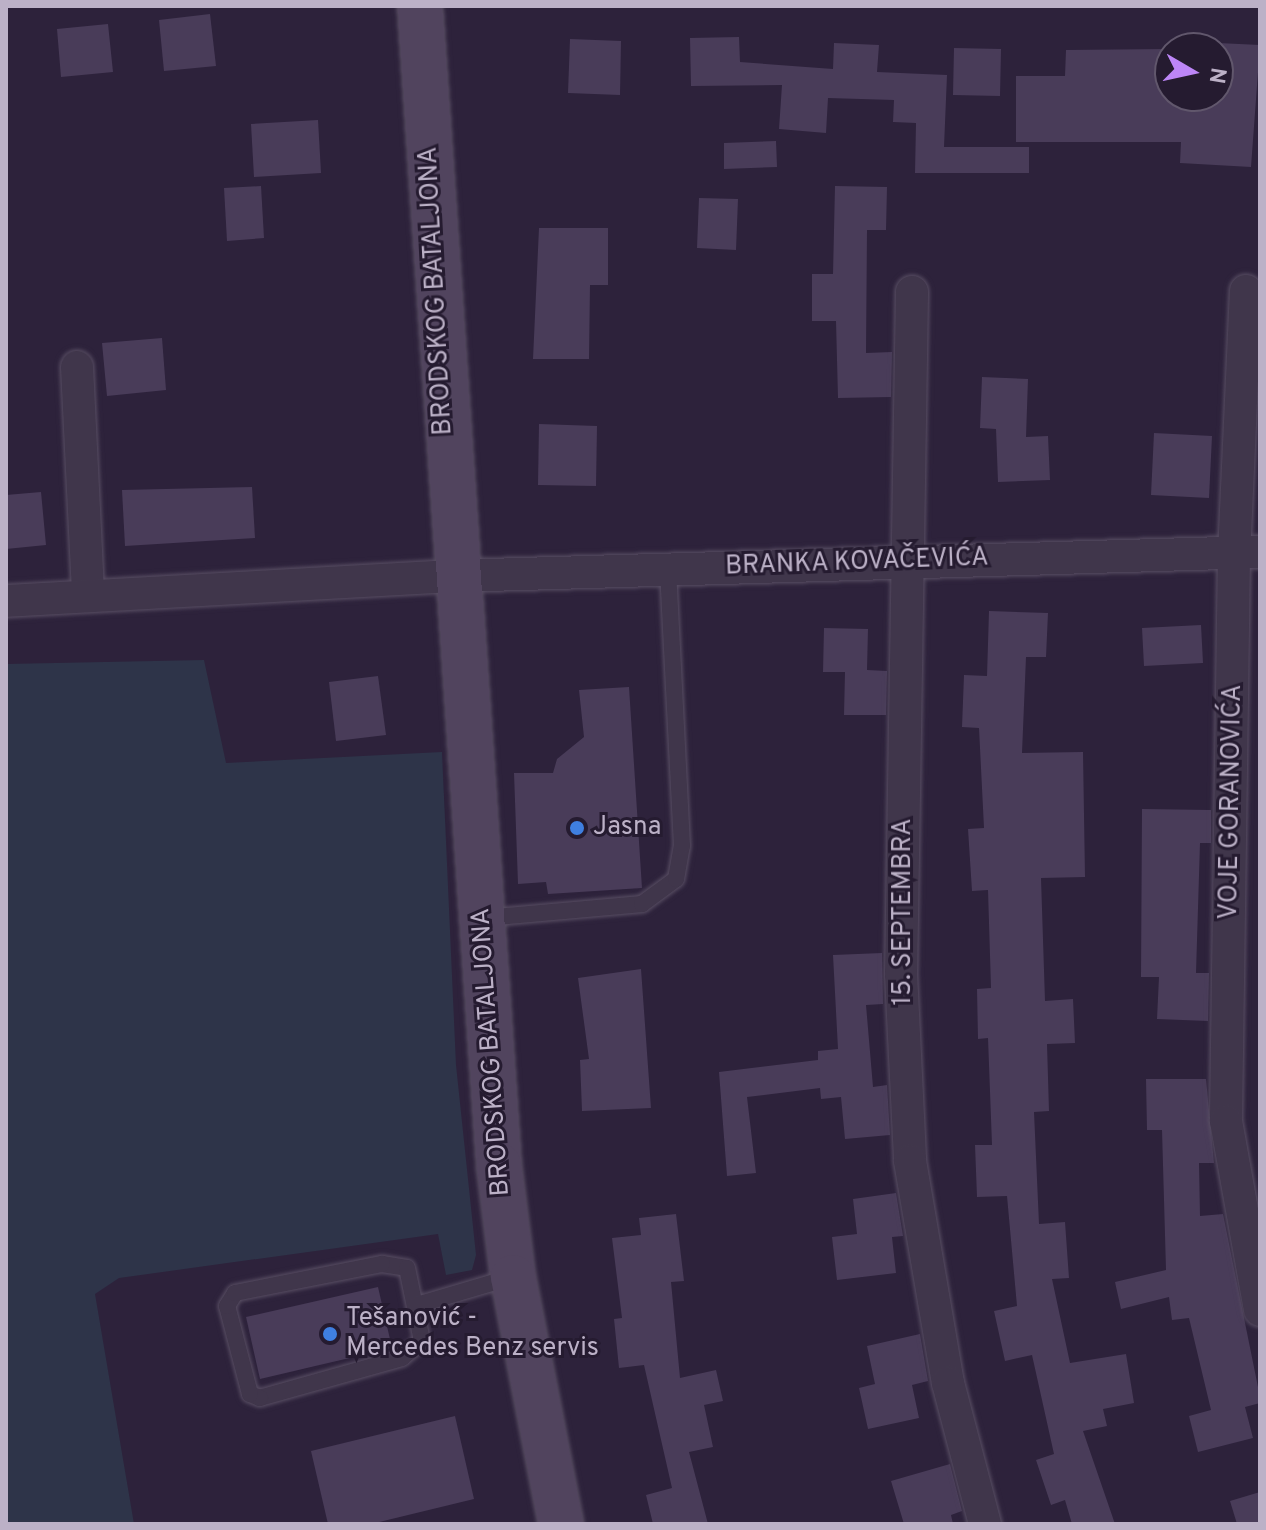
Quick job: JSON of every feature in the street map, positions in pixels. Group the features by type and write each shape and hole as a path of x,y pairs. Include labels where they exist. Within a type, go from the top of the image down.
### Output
{"street":[{"name":"BRODSKOG BATALJONA","path":"420,6 454,576 482,919 486,1028 513,1277 561,1524"},
{"name":"VOJE GORANOVIĆA","path":"1246,291 1247,552 1226,1121 1260,1310"},
{"name":"15. SEPTEMBRA","path":"912,292 904,560 901,974 910,1161 948,1383 985,1524"},
{"path":"77,367 88,593"},
{"name":"BRANKA KOVAČEVIĆA","path":"454,576 1247,552"},
{"path":"6,601 88,593 454,576"}],"lane":[{"path":"482,919 642,904 676,879 682,846 668,570"},
{"path":"382,1264 407,1268 417,1305 422,1341 402,1358 260,1398 250,1394 227,1306 235,1293 382,1264"},
{"path":"417,1305 513,1277"}],"shaded area":[{"path":"204,660 226,763 442,752 456,1065 476,1255 472,1270 446,1275 438,1234 119,1278 95,1294 134,1524 6,1524 6,664"}],"building":[{"path":"210,14 216,66 164,71 159,20"},
{"path":"108,24 113,72 61,77 57,29"},
{"path":"739,37 740,62 833,69 834,43 879,45 877,72 947,75 944,147 1029,147 1029,173 915,173 916,123 893,122 894,100 828,98 826,133 779,129 782,85 691,86 690,38"},
{"path":"570,39 621,41 620,95 568,93"},
{"path":"1234,44 1260,45 1251,167 1180,163 1181,142 1016,142 1016,76 1065,76 1066,50 1154,49 1154,112 1234,112"},
{"path":"954,48 1001,49 1000,96 953,95"},
{"path":"318,120 321,173 254,177 251,124"},
{"path":"776,141 777,167 724,169 724,143"},
{"path":"261,186 264,238 227,241 224,188"},
{"path":"835,186 887,187 886,230 867,230 866,353 892,352 891,397 838,398 836,321 812,321 812,274 833,274"},
{"path":"699,198 738,199 736,250 697,248"},
{"path":"539,228 608,228 608,285 590,285 589,359 533,359"},
{"path":"162,338 166,390 107,396 102,343"},
{"path":"982,377 1028,379 1026,437 1048,436 1050,480 998,482 996,429 980,428"},
{"path":"539,424 597,426 596,486 538,485"},
{"path":"1154,433 1212,436 1209,498 1151,495"},
{"path":"252,487 255,538 125,546 122,490"},
{"path":"41,492 46,545 6,549 6,495"},
{"path":"989,611 1048,613 1046,657 1026,657 1022,753 1083,752 1085,877 1041,878 1045,1001 1073,999 1075,1043 1047,1044 1049,1111 1034,1112 1039,1224 1065,1222 1069,1278 1052,1279 1070,1363 1126,1354 1134,1403 1103,1409 1107,1426 1083,1431 1115,1524 1072,1524 1065,1500 1051,1505 1036,1460 1054,1454 1032,1355 1005,1361 994,1311 1017,1306 1007,1196 977,1197 975,1145 992,1145 988,1038 978,1039 977,989 991,988 988,890 972,891 968,829 984,828 979,728 962,727 964,675 987,676"},
{"path":"1201,625 1203,663 1144,666 1142,628"},
{"path":"824,628 868,629 867,670 887,671 886,715 844,715 845,672 823,672"},
{"path":"378,676 386,735 336,741 329,682"},
{"name":"Jasna","path":"629,687 642,888 548,894 546,882 518,884 514,773 553,773 557,759 584,737 579,690"},
{"path":"1142,809 1211,810 1211,843 1200,843 1196,973 1209,973 1208,1021 1157,1019 1159,977 1141,977"},
{"path":"882,953 883,1004 866,1005 873,1087 887,1085 890,1135 845,1139 841,1097 821,1099 820,1088 747,1097 756,1173 727,1176 719,1072 818,1060 818,1051 838,1049 833,955"},
{"path":"641,969 651,1108 582,1111 580,1060 589,1059 578,978"},
{"path":"1146,1079 1206,1079 1214,1163 1199,1163 1200,1216 1223,1214 1260,1397 1260,1403 1245,1407 1253,1438 1198,1452 1189,1416 1211,1410 1189,1318 1172,1320 1169,1297 1121,1309 1115,1282 1166,1270 1162,1130 1147,1130"},
{"path":"896,1193 903,1236 892,1237 896,1273 837,1280 832,1237 857,1234 853,1199"},
{"path":"676,1214 684,1281 671,1282 680,1378 716,1370 723,1401 704,1405 713,1447 689,1452 708,1524 653,1524 646,1495 672,1488 644,1365 619,1368 614,1319 622,1318 612,1238 641,1235 639,1218"},
{"path":"378,1287 392,1348 260,1379 246,1317"},
{"path":"920,1334 928,1381 912,1385 919,1418 868,1429 859,1388 875,1384 867,1346"},
{"path":"455,1416 474,1499 371,1524 328,1524 311,1451"},
{"path":"950,1464 962,1511 951,1515 953,1524 904,1524 891,1481"},
{"path":"1260,1492 1260,1524 1237,1524 1230,1501"}],"place":[{"name":"Jasna","path":"577,828"},
{"name":"Tešanović - Mercedes Benz servis","path":"330,1334"}]}
